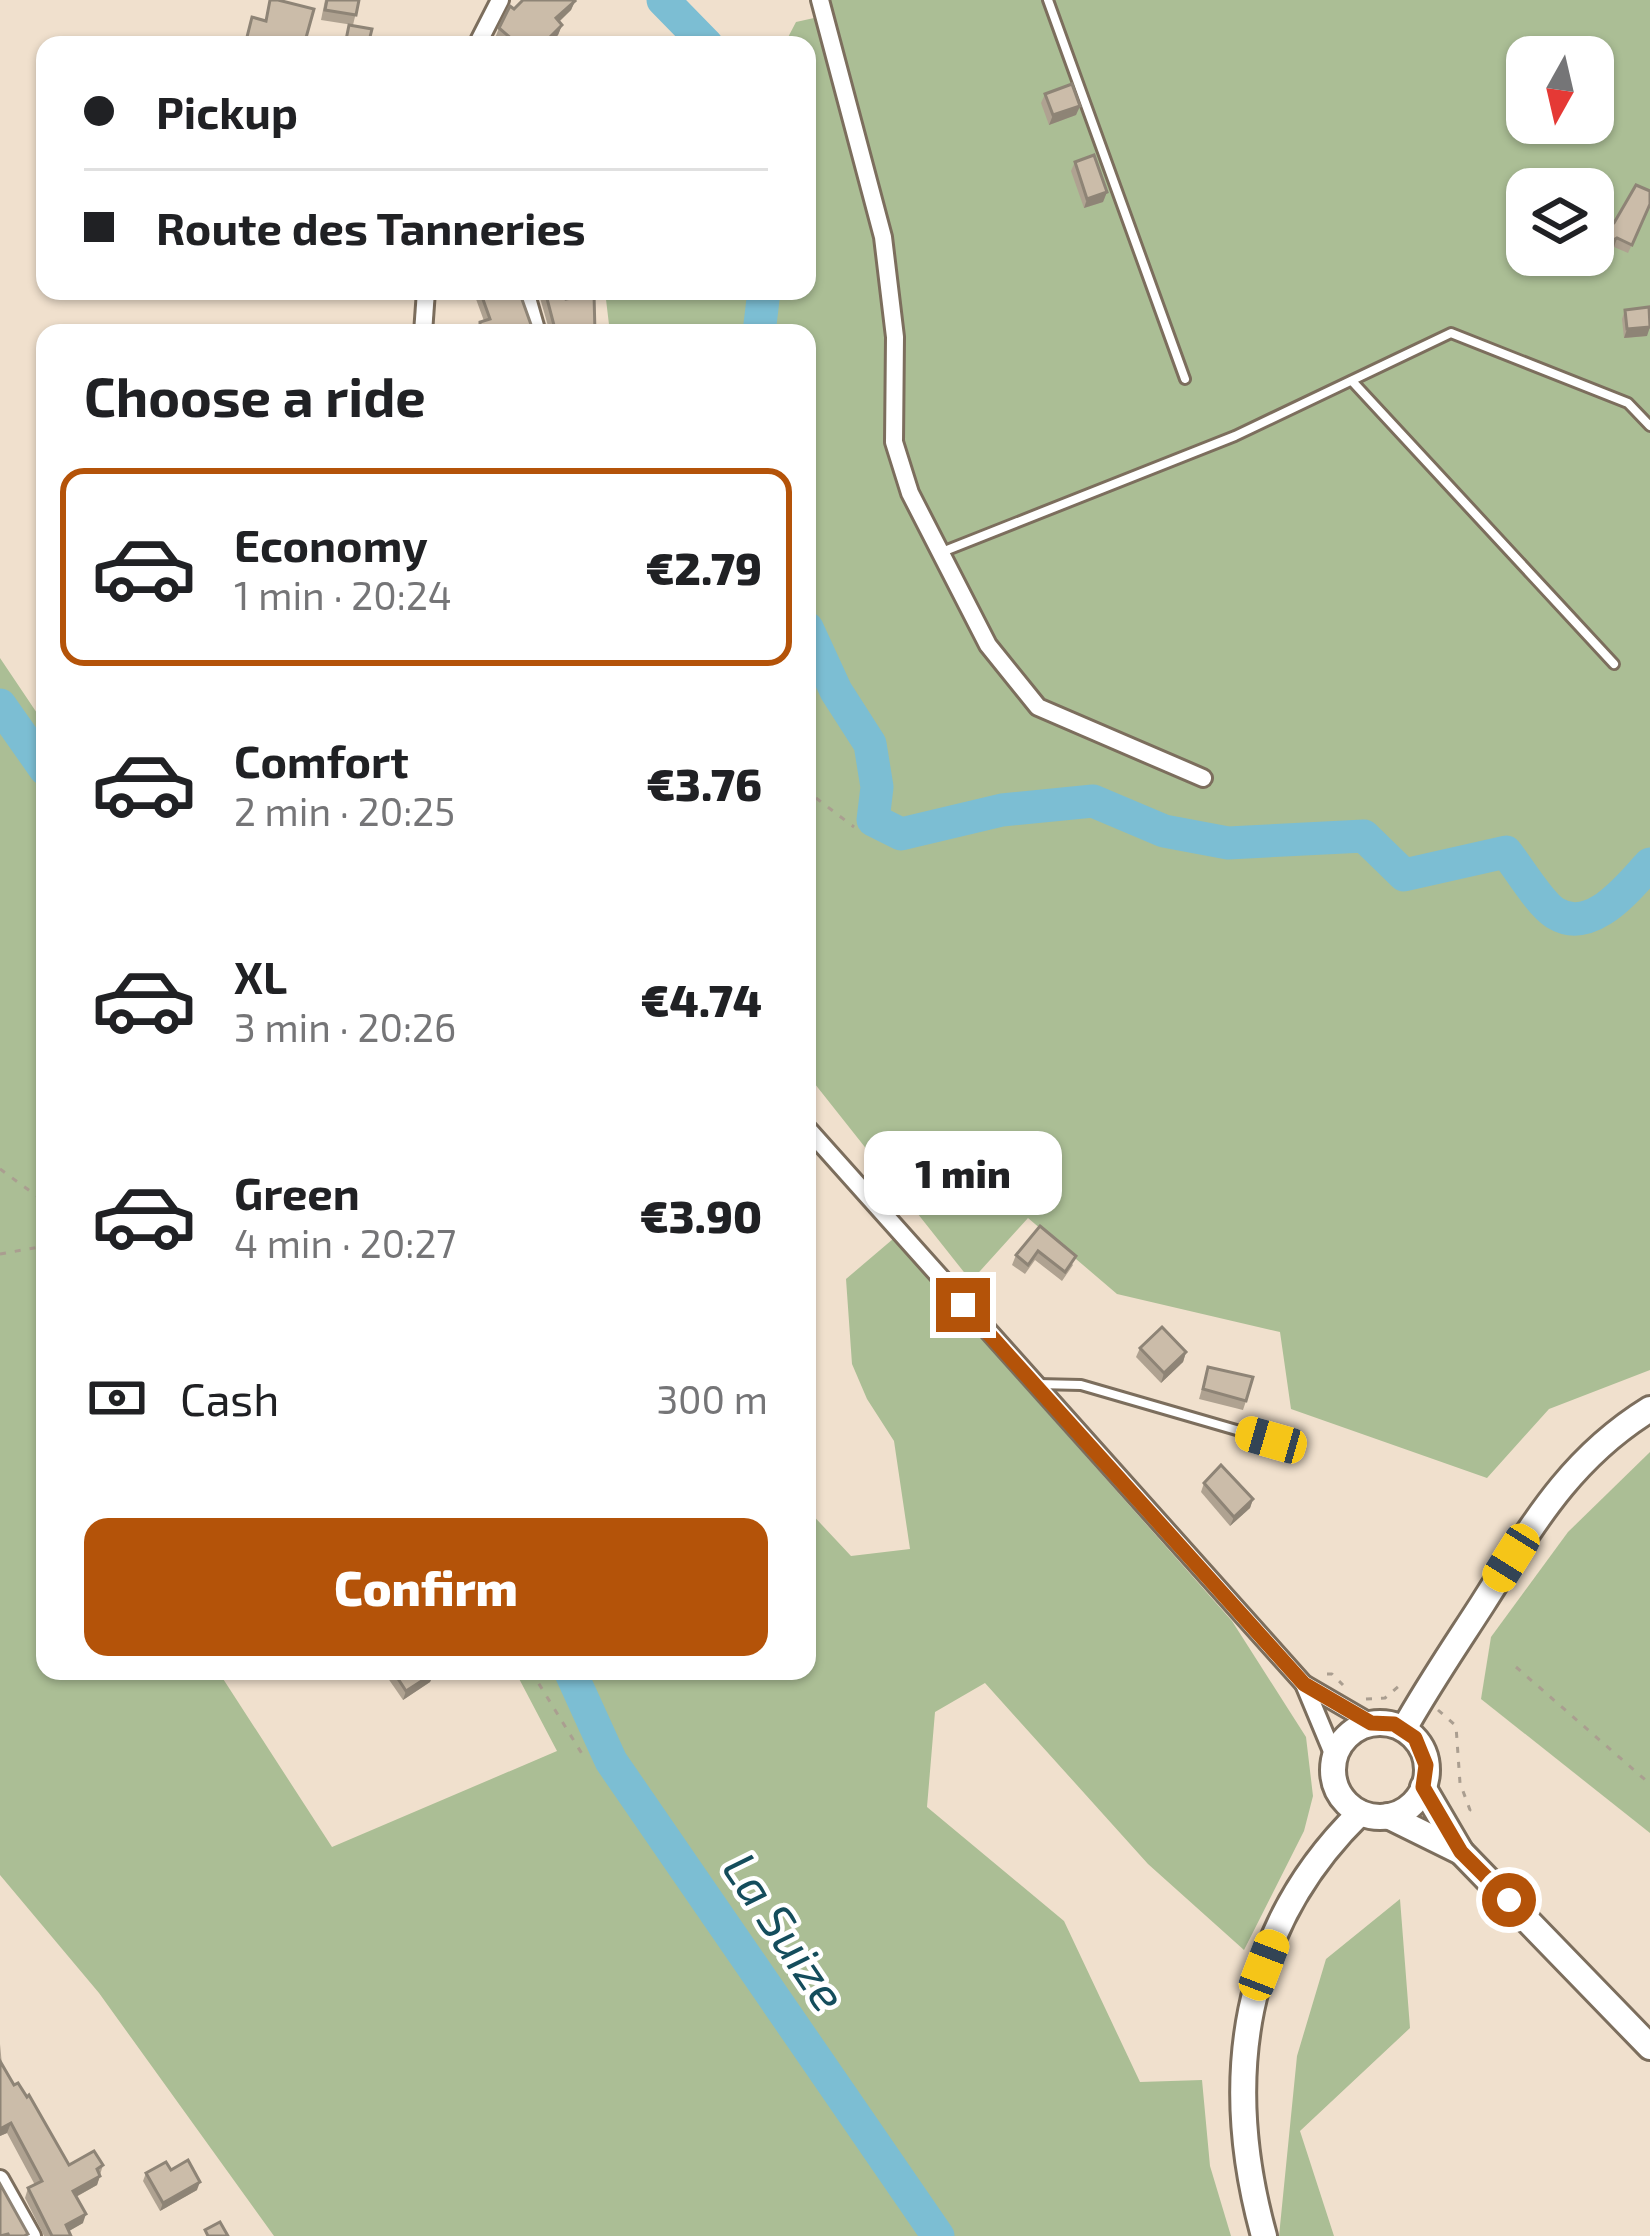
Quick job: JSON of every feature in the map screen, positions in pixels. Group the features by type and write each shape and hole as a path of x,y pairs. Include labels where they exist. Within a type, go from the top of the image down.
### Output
{"main road":[{"path":"1404,1729 1534,1521 1570,1474 1594,1449 1650,1409"},
{"path":"1388,1816 1412,1804 1423,1787 1426,1765 1423,1750 1404,1729 1371,1723 1348,1734 1334,1756 1332,1769 1340,1795 1360,1813 1388,1816 1461,1852"},
{"path":"1423,1787 1461,1852 1650,2047"},
{"path":"1264,2236 1243,2119 1241,2055 1254,1991 1306,1880 1360,1813"}],"street":[{"path":"482,36 500,0"},
{"path":"820,0 883,237 895,337 895,442 910,494 988,644 1038,707 1203,778"},
{"path":"816,1138 1304,1684 1371,1723"},
{"path":"1304,1684 1334,1756"},
{"path":"0,2179 32,2236"}],"lane":[{"path":"1048,0 1185,379"},
{"path":"941,553 1114,486 1450,333 1628,403 1650,426"},
{"path":"1352,381 1614,664"},
{"path":"1035,1384 1081,1385 1271,1440"}],"path":[{"path":"816,798 854,827"},
{"path":"0,1169 36,1195"},
{"path":"0,1254 36,1248"},
{"path":"1516,1667 1650,1784"},
{"path":"537,1680 584,1756"}],"green space":[{"path":"828,0 1650,0 1650,1370 1549,1409 1487,1478 1291,1409 1280,1332 1117,1294 1028,1218 971,1281 816,1085 816,324 609,324 606,300 816,300 816,36 789,36 796,22 832,14"},
{"path":"0,658 36,712 36,1680 224,1680 332,1847 557,1751 520,1680 816,1680 816,1519 851,1556 910,1549 894,1441 852,1364 846,1279 893,1239 1232,1621 1306,1737 1313,1796 1304,1831 1244,1950 1148,1864 985,1683 935,1712 927,1807 1064,1921 1140,2082 1202,2080 1210,2166 1231,2236 274,2236 99,1993 0,1875"},
{"path":"1650,1452 1650,1833 1481,1699 1491,1637 1568,1532"},
{"path":"1400,1899 1410,2028 1300,2131 1334,2236 1279,2236 1297,2056 1326,1959"}],"building":[{"path":"270,0 314,9 306,36 247,36 252,17 266,21"},
{"path":"327,0 359,0 356,15 325,10"},
{"path":"523,0 575,1 556,18 562,25 551,36 508,36 499,28 510,6 514,9"},
{"path":"349,25 372,29 370,36 347,36"},
{"path":"1072,84 1080,106 1053,115 1045,94"},
{"path":"1094,155 1107,192 1087,199 1075,162"},
{"path":"1636,185 1650,191 1650,204 1632,245 1614,240 1614,223"},
{"path":"483,300 522,300 531,324 480,324 490,319"},
{"path":"547,300 594,300 595,324 554,324"},
{"path":"1649,307 1650,327 1627,329 1625,310"},
{"path":"1040,1226 1076,1256 1065,1272 1038,1251 1028,1265 1016,1255"},
{"path":"1162,1327 1186,1352 1164,1373 1140,1348"},
{"path":"1208,1367 1253,1377 1246,1401 1203,1389"},
{"path":"1221,1465 1253,1499 1234,1517 1204,1483"},
{"path":"399,1680 423,1680 406,1691"},
{"path":"0,2061 14,2085 18,2083 29,2095 69,2165 94,2151 103,2165 97,2169 100,2176 73,2191 86,2214 66,2225 71,2236 52,2236 28,2188 42,2181 11,2123 0,2129"},
{"path":"188,2160 200,2182 163,2203 146,2173 166,2162 171,2170"},
{"path":"0,2184 28,2234 0,2236"},
{"path":"220,2222 228,2236 208,2236 205,2230"}],"waterway":[{"name":"La Suize","path":"663,0 698,36"},
{"name":"La Suize","path":"760,324 763,300"},
{"name":"La Suize","path":"816,648 836,691 870,744 877,787 873,820 901,834 1002,810 1093,801 1164,831 1228,843 1364,836 1404,875 1506,852 1543,902 1569,918 1582,918 1609,905 1650,864"},
{"name":"La Suize","path":"0,705 36,756"},
{"name":"La Suize","path":"574,1680 611,1761 938,2236"}],"route":[{"path":"963,1305 1304,1684 1371,1723 1394,1724 1415,1738 1426,1765 1423,1787 1461,1852 1509,1900"}]}
